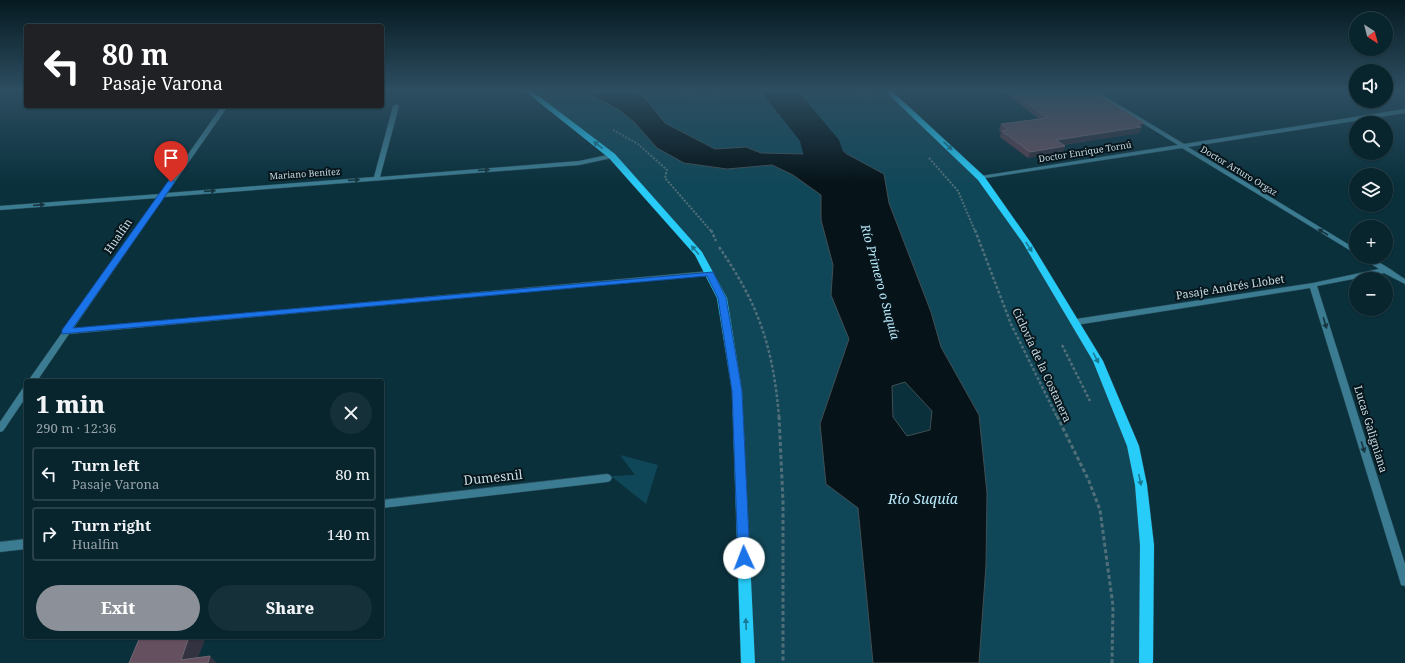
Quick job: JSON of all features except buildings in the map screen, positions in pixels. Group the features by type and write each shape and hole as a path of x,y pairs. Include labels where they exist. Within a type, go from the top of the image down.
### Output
{"main road":[{"path":"568,122 612,156 699,254 722,298 737,391 748,663"},
{"path":"921,122 981,178 1027,243 1098,360 1133,446 1142,485 1148,545 1146,663"}],"street":[{"name":"Hualfin","path":"33,379 214,122"},
{"path":"377,178 392,122"},
{"name":"Doctor Arturo Orgaz","path":"1143,122 1349,248"},
{"name":"Doctor Enrique Tornú","path":"981,178 1340,122"},
{"name":"Mariano Benítez","path":"0,208 162,194 579,163 612,156"},
{"path":"1376,264 1405,282"},
{"name":"Pasaje Andrés Llobet","path":"1076,322 1313,285 1386,270"},
{"path":"66,332 710,273"},
{"name":"Lucas Galigniana","path":"1313,285 1405,581"},
{"path":"0,429 24,393"},
{"name":"Dumesnil","path":"384,504 607,478"},
{"path":"0,547 24,544"}],"path":[{"name":"Ciclovía de la Costanera","path":"928,157 958,191 964,203 1011,324 1089,481 1100,510 1113,606 1112,663"},
{"path":"1062,344 1093,407"}],"shaded area":[{"path":"568,122 634,122 657,148 727,169 772,165 793,175 821,195 821,220 833,265 831,295 849,339 820,424 858,508 873,663 748,663 737,391 722,298 699,254 612,156"},
{"path":"664,122 796,122 813,130 813,141 804,154 761,153 746,147 715,149"},
{"path":"820,122 922,122 967,163 1027,243 1098,361 1141,485 1146,663 979,663 986,565 987,493 979,415 941,347 931,312 889,203 884,175 847,154 836,145"},
{"path":"620,455 658,465 646,504 611,476 635,475"}],"water":[{"name":"Río Suquía","path":"634,122 664,122 715,149 746,147 761,153 804,154 813,141 813,130 795,122 820,122 836,145 847,154 884,174 889,203 931,312 941,347 979,415 987,493 986,565 979,663 873,663 858,508 826,484 820,424 849,339 831,295 833,265 821,220 821,195 793,175 772,165 727,169 684,163 657,148","holes":["905,382 932,411 930,430 907,436 893,417 892,386"]}],"waterway":[{"name":"Río Primero o Suquía","path":"804,122 819,140 831,180 848,199"}],"route":[{"path":"171,182 66,332 710,273 722,298 737,391 744,558"}]}
